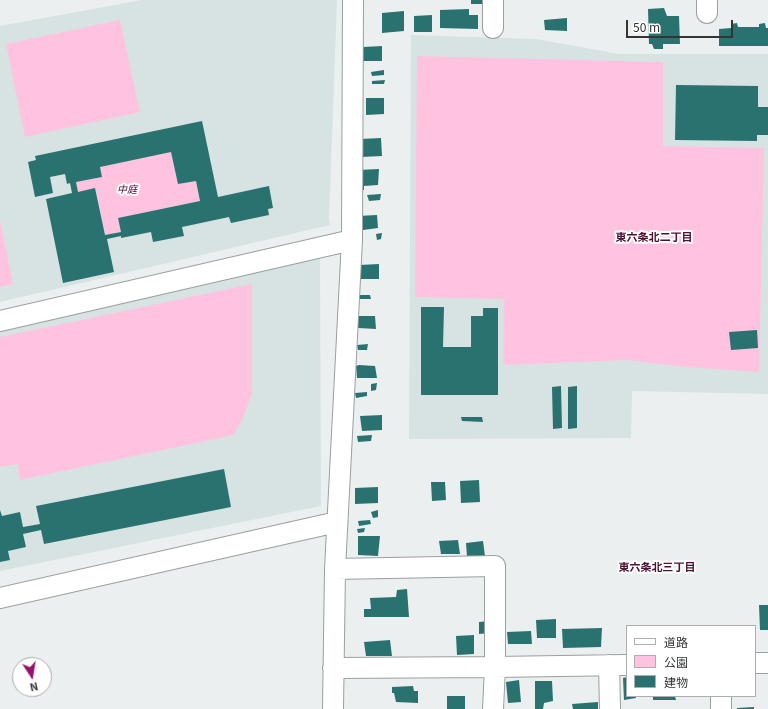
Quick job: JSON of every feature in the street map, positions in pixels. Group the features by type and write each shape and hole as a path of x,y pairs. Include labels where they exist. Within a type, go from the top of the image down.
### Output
{"street":[{"path":"333,709 335,569 352,240 352,0"},
{"path":"493,0 493,28"},
{"path":"0,321 352,240"},
{"path":"0,598 337,522"},
{"path":"335,569 495,566 495,667 493,709"},
{"path":"756,663 768,663"},
{"path":"333,668 618,665 610,709"},
{"path":"721,697 721,709"}],"shaded area":[{"path":"142,0 337,0 330,225 0,302 0,26"},
{"path":"411,35 536,39 619,54 768,54 768,394 632,391 631,438 409,439"},
{"path":"320,256 321,506 0,571 0,329"}],"green space":[{"path":"120,20 140,112 25,137 6,44"},
{"path":"417,56 663,62 663,146 764,148 759,372 686,367 627,360 503,365 504,299 415,297"},
{"name":"中庭","path":"171,152 178,184 196,181 200,201 118,218 121,232 105,235 96,188 78,192 76,182 102,177 100,167"},
{"path":"0,221 13,284 0,287"},
{"path":"252,284 252,393 243,418 234,435 20,480 17,464 0,467 0,337"}],"building":[{"path":"471,0 487,0 487,4 471,4"},
{"path":"664,8 667,16 679,16 680,44 663,44 663,49 654,49 652,44 649,44 648,9"},
{"path":"469,9 469,15 478,15 478,29 440,28 440,10"},
{"path":"404,11 404,31 382,33 382,13"},
{"path":"432,15 432,32 414,32 414,16"},
{"path":"567,18 567,31 545,30 544,20"},
{"path":"737,23 738,27 759,27 759,24 765,23 766,28 768,28 768,46 719,46 719,29 731,28 731,24"},
{"path":"382,46 382,61 363,61 363,47"},
{"path":"384,70 384,75 372,76 371,72"},
{"path":"385,80 384,84 372,84 372,81"},
{"path":"676,85 758,86 758,107 768,107 768,135 757,135 757,141 675,140"},
{"path":"366,98 384,98 384,114 366,115"},
{"path":"202,121 218,197 269,186 273,208 268,209 269,215 231,223 229,217 182,227 184,236 153,242 151,232 121,238 121,236 107,239 114,272 63,283 46,199 72,193 70,183 67,184 65,174 50,177 53,193 35,197 28,162 36,160 35,156","holes":["171,152 178,184 196,181 200,201 118,218 121,232 105,235 95,188 78,192 76,182 102,177 100,167"]},
{"path":"381,138 382,156 361,157 360,139"},
{"path":"379,169 378,185 364,186 364,190 362,190 358,170"},
{"path":"381,194 380,200 369,201 367,195"},
{"path":"377,215 378,228 363,230 363,233 361,233 357,216"},
{"path":"382,233 381,239 377,240 376,234"},
{"path":"379,264 379,279 360,279 359,265"},
{"path":"359,295 370,295 371,299 359,299"},
{"path":"421,307 444,307 443,347 471,347 471,316 483,316 483,308 498,308 498,395 421,395"},
{"path":"357,316 375,316 376,329 358,328"},
{"path":"757,330 758,348 731,350 729,332"},
{"path":"368,344 367,350 358,350 357,345"},
{"path":"356,366 375,366 377,378 357,378"},
{"path":"377,383 376,390 371,391 371,384"},
{"path":"561,386 562,428 553,429 552,387"},
{"path":"577,386 577,428 568,429 568,387"},
{"path":"367,392 367,396 356,398 355,393"},
{"path":"382,415 382,430 362,431 360,416"},
{"path":"461,417 482,417 483,422 462,421"},
{"path":"372,435 371,441 358,442 357,436"},
{"path":"224,469 231,507 44,544 41,530 23,534 26,547 8,551 10,560 0,562 0,510 2,516 20,512 23,527 40,524 36,506"},
{"path":"479,480 480,502 461,503 460,481"},
{"path":"431,482 445,482 446,500 432,501"},
{"path":"378,487 378,503 355,504 355,488"},
{"path":"378,510 378,517 373,518 371,512"},
{"path":"370,520 371,524 359,526 358,521"},
{"path":"365,528 364,532 358,533 357,529"},
{"path":"358,536 380,536 378,556 358,555"},
{"path":"458,540 460,554 441,554 439,541"},
{"path":"483,541 485,556 467,557 466,543"},
{"path":"407,589 409,617 364,617 364,609 371,609 370,598 396,597 397,590"},
{"path":"759,605 768,605 768,630 760,630"},
{"path":"556,619 556,638 537,638 536,620"},
{"path":"490,621 490,633 479,634 479,622"},
{"path":"602,628 601,647 563,648 562,629"},
{"path":"531,631 532,644 508,644 507,632"},
{"path":"474,635 474,654 457,655 456,636"},
{"path":"390,640 392,656 366,656 364,642"},
{"path":"626,677 626,697 636,698 624,700 623,678"},
{"path":"519,680 521,702 508,703 506,682"},
{"path":"535,681 552,681 553,701 544,703 543,709 535,709"},
{"path":"413,686 414,691 418,691 418,703 396,702 394,693 392,693 392,687"},
{"path":"447,696 465,696 465,709 447,709"},
{"path":"653,697 675,697 676,700 653,700"},
{"path":"598,702 598,709 573,709 572,704"},
{"path":"754,707 754,709 737,709 737,708"}],"district":[{"name":"東六条北二丁目","path":"654,237"},
{"name":"東六条北三丁目","path":"657,567"}]}
